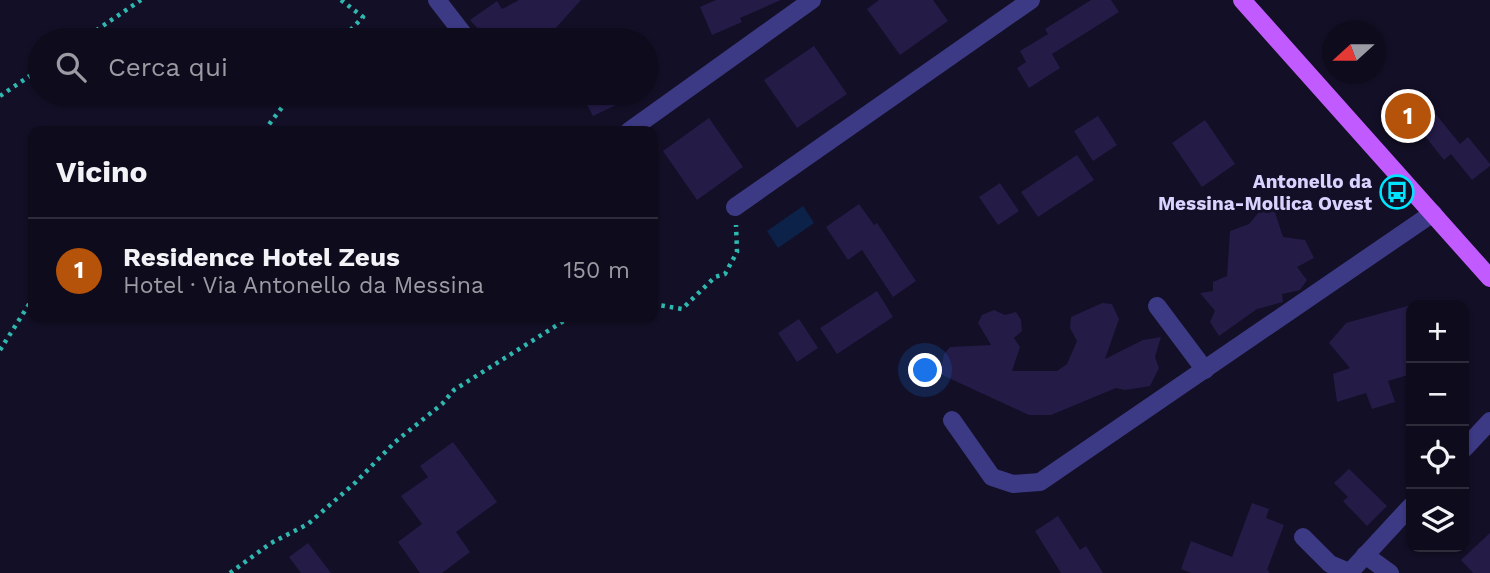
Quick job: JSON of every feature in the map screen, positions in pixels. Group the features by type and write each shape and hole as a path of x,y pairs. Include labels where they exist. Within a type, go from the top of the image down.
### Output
{"main road":[{"path":"1242,0 1490,278"}],"street":[{"path":"437,0 459,28"},
{"path":"636,126 812,0"},
{"path":"735,207 1031,0"},
{"path":"952,420 992,477 1013,484 1040,482 1433,213"},
{"path":"1157,306 1205,370"},
{"path":"1469,444 1490,421"},
{"path":"1303,537 1330,564 1349,573 1406,511"},
{"path":"1365,555 1390,573"}],"path":[{"path":"100,28 141,0"},
{"path":"341,0 363,17 352,28"},
{"path":"0,96 28,77"},
{"path":"268,126 284,105"},
{"path":"658,305 682,309 715,277 725,274 737,252 735,207"},
{"path":"0,350 28,306"},
{"path":"230,573 271,543 308,524 356,482 395,442 442,404 454,390 562,322"}],"water":[{"path":"803,206 814,223 778,248 767,231"}],"building":[{"path":"519,0 581,0 556,28 477,28 470,20 497,1 502,9"},
{"path":"716,0 781,0 740,18 742,22 712,35 700,7"},
{"path":"879,0 933,0 948,21 900,55 867,9"},
{"path":"1091,0 1111,0 1119,12 1052,54 1060,68 1029,88 1017,68 1026,62 1020,51 1048,34 1045,29"},
{"path":"814,46 847,94 797,128 764,80"},
{"path":"587,105 616,105 593,116"},
{"path":"1434,112 1460,144 1468,137 1490,164 1472,180 1451,154 1444,160 1417,126"},
{"path":"1098,116 1117,145 1093,161 1074,131"},
{"path":"709,118 743,167 697,200 663,151"},
{"path":"1205,120 1235,164 1202,187 1172,143"},
{"path":"1077,155 1094,180 1038,217 1021,192"},
{"path":"1000,183 1019,211 998,225 979,197"},
{"path":"859,204 874,225 877,223 916,281 893,297 862,250 848,260 826,227"},
{"path":"1274,209 1283,237 1305,240 1314,258 1297,267 1307,280 1300,290 1282,294 1283,302 1257,309 1219,336 1210,322 1215,311 1200,293 1213,291 1213,282 1227,276 1230,231 1249,224 1259,212"},
{"path":"877,291 893,317 837,354 820,328"},
{"path":"1102,303 1112,304 1119,319 1105,359 1143,340 1161,337 1155,357 1159,368 1150,386 1125,390 1116,388 1051,415 1029,415 940,374 944,354 950,347 991,345 978,323 982,315 994,310 1005,315 1016,312 1021,320 1022,331 1014,338 1020,347 1012,371 1057,371 1067,364 1077,341 1070,328 1071,317"},
{"path":"1406,306 1406,376 1388,381 1395,402 1372,409 1366,393 1337,402 1333,374 1350,368 1329,343 1346,323"},
{"path":"799,319 818,348 797,362 778,333"},
{"path":"453,442 497,502 456,532 470,552 442,573 420,573 398,542 422,524 401,496 428,477 420,466"},
{"path":"1349,469 1387,506 1367,526 1343,501 1348,497 1334,483"},
{"path":"1252,503 1269,509 1266,518 1284,525 1267,570 1269,573 1191,573 1181,569 1191,541 1232,557"},
{"path":"1058,516 1080,550 1086,546 1103,573 1061,573 1035,531"},
{"path":"1490,533 1490,573 1473,573 1461,560"},
{"path":"308,543 331,573 301,573 289,557"}],"place":[{"name":"Residence Hotel Zeus","path":"1408,116"},
{"name":"Antonello da Messina-Mollica Ovest","path":"1397,192"}]}
